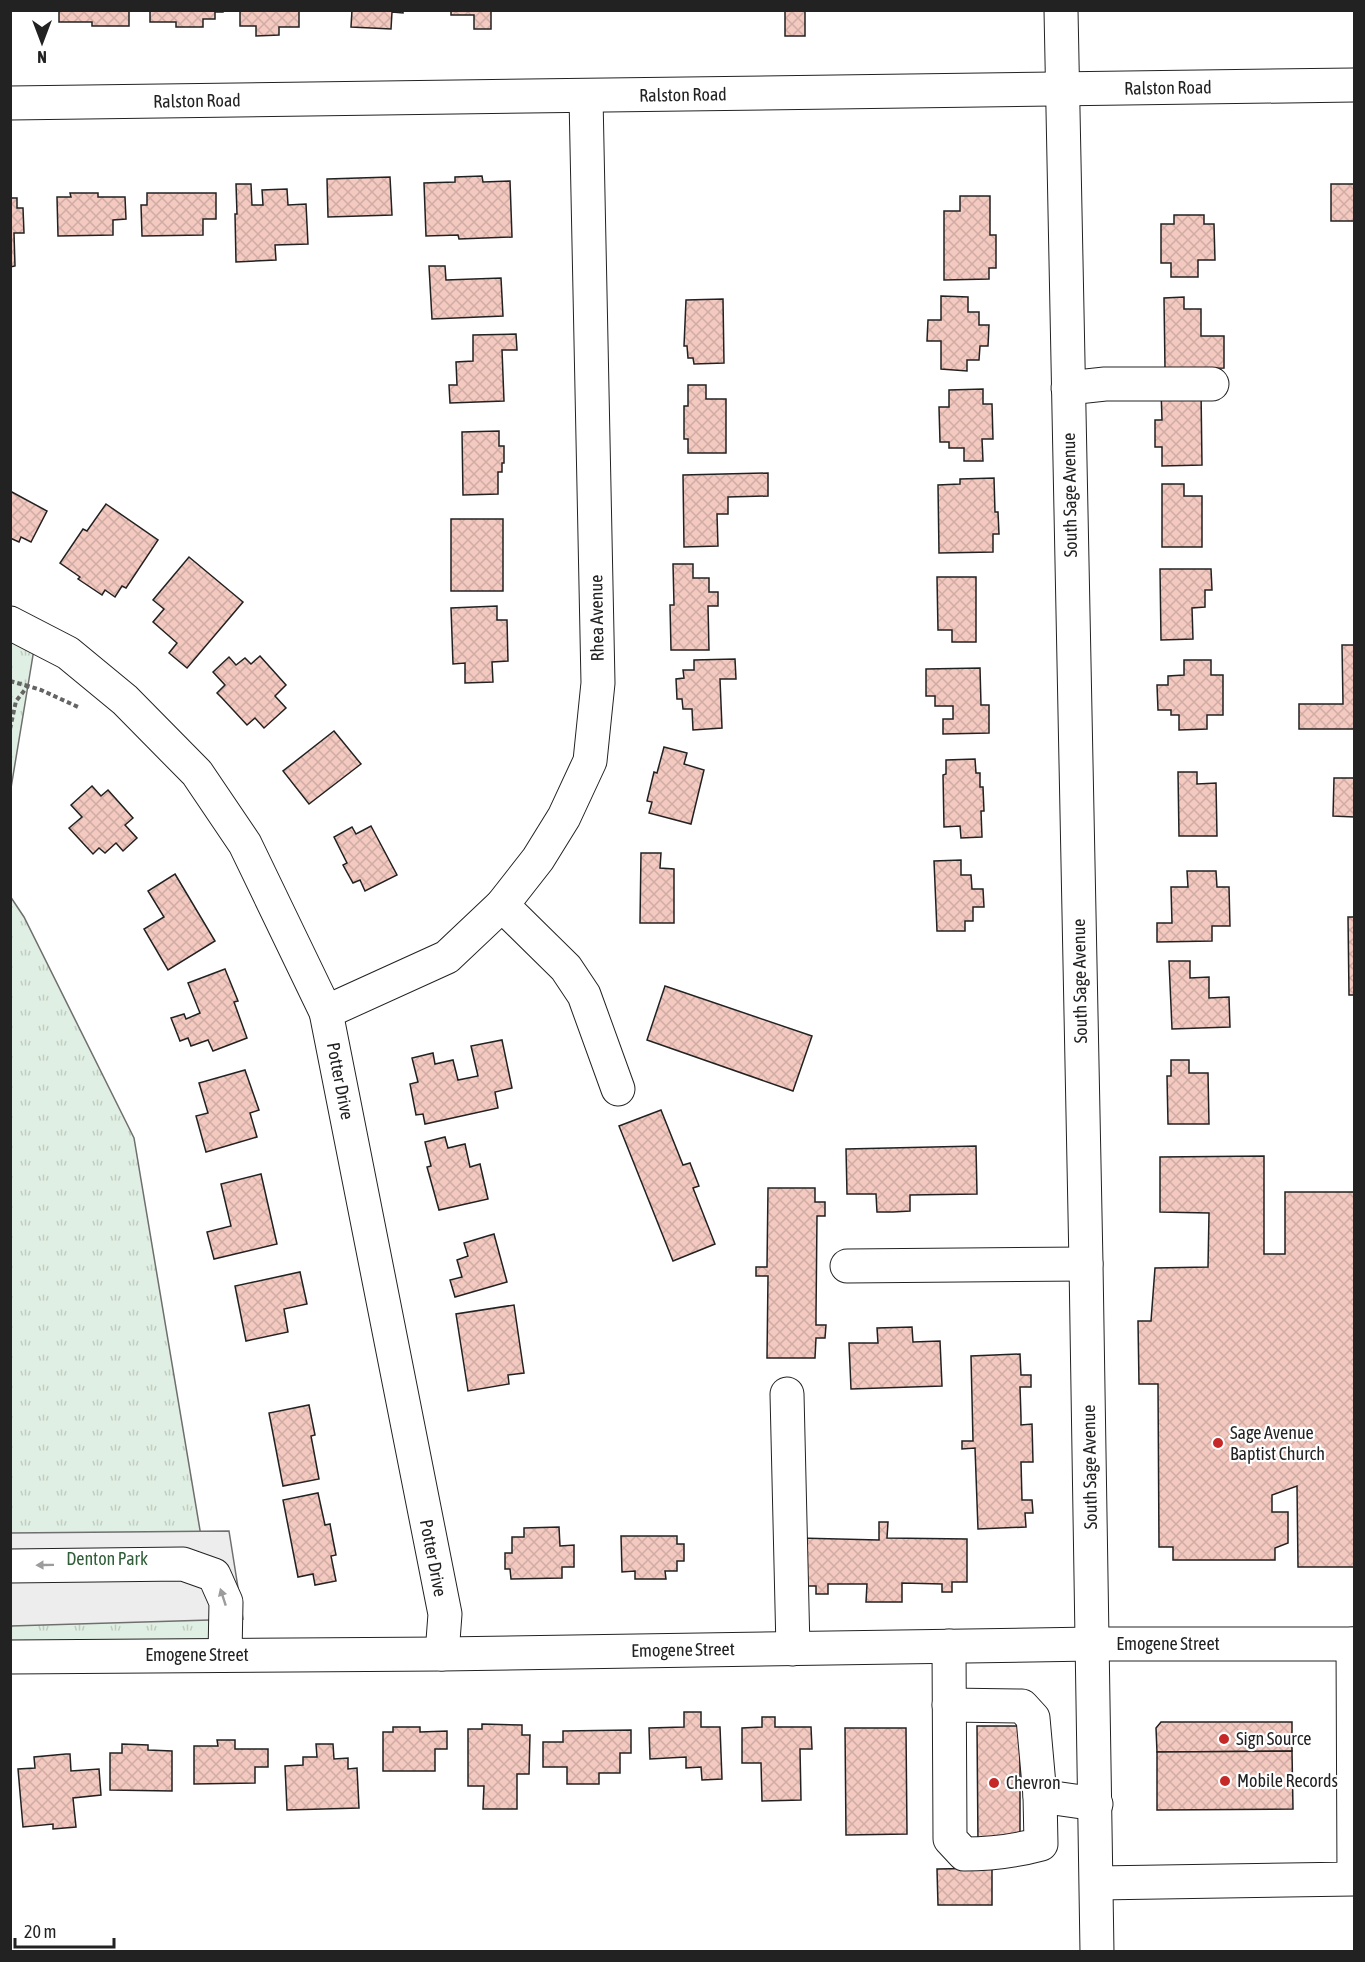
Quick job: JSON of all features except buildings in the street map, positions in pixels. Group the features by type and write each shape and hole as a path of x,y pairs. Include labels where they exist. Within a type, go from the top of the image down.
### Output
{"street":[{"name":"South Sage Avenue","path":"1061,10 1097,1952"},
{"name":"Ralston Road","path":"10,103 1354,85"},
{"name":"Rhea Avenue","path":"326,1012 447,957 502,905 538,859 564,817 590,761 598,684 586,97"},
{"path":"1068,388 1105,384 1212,384"},
{"name":"Potter Drive","path":"10,623 68,653 125,700 197,773 244,844 326,1012 444,1614 442,1654"},
{"path":"502,905 566,968 584,995 618,1089"},
{"path":"847,1266 1086,1264"},
{"path":"787,1394 794,1649"},
{"path":"10,1566 183,1564 214,1575 226,1602 225,1655"},
{"name":"Emogene Street","path":"10,1657 442,1654 1093,1644 1354,1644"},
{"path":"1097,1883 1354,1879 1354,1644"},
{"path":"949,1646 949,1705 950,1839 964,1854 1019,1850 1041,1844 1040,1796 1032,1718 1022,1706 949,1705"},
{"path":"1040,1796 1096,1804"}],"path":[{"path":"10,681 41,690 78,707"},
{"path":"10,729 16,701 28,686"}],"green space":[{"path":"11,623 36,637 11,788"},
{"name":"Denton Park","path":"10,896 24,917 134,1138 221,1655 11,1657"}],"shaded area":[{"path":"229,1531 243,1619 11,1626 10,1533"}],"place":[{"name":"Sage Avenue Baptist Church","path":"1218,1443"},
{"name":"Sign Source","path":"1224,1739"},
{"name":"Mobile Records","path":"1225,1781"},
{"name":"Chevron","path":"994,1783"}]}
